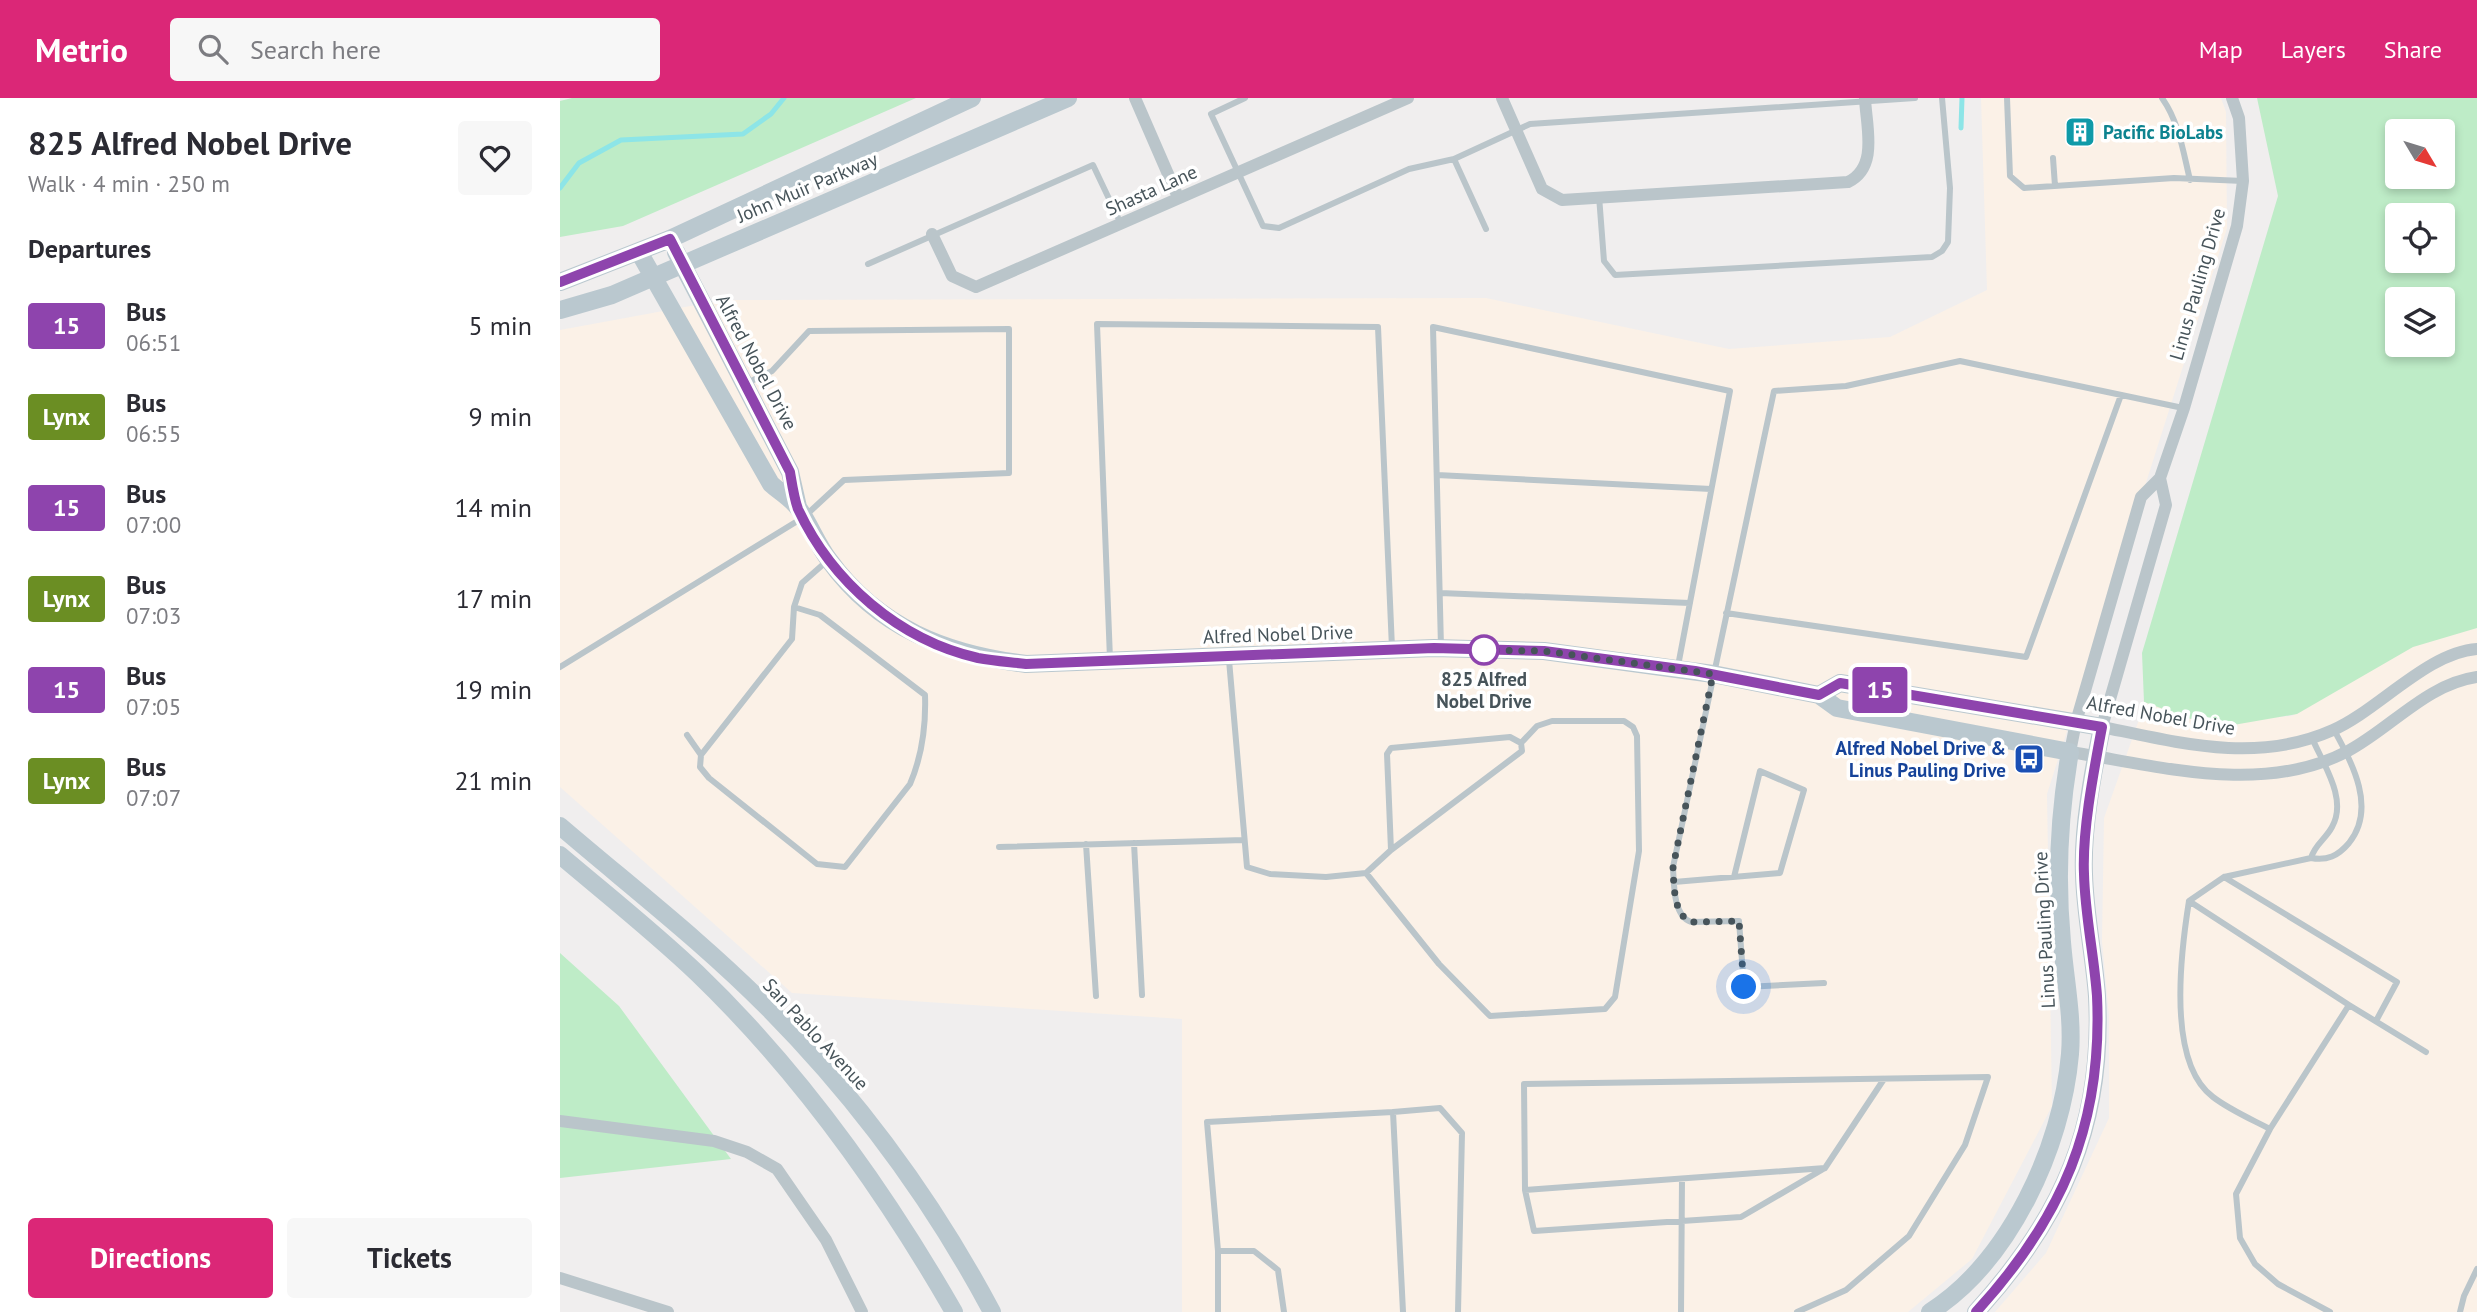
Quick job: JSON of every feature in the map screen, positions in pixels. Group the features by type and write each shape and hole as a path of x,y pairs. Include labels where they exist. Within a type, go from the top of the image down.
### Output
{"street":[{"name":"John Muir Parkway","path":"560,282 670,239 972,98"},
{"name":"John Muir Parkway","path":"560,310 612,295 653,278 681,263 1069,98"},
{"path":"1135,98 1178,197"},
{"name":"Shasta Lane","path":"932,234 952,276 976,287 1408,98"},
{"path":"1502,98 1542,189 1562,200 1848,182 1861,173 1868,156 1865,100"},
{"name":"Linus Pauling Drive","path":"1935,1311 1970,1279 2014,1222 2046,1153 2065,1088 2070,1053 2070,1002 2062,943 2058,867 2070,752 2076,722 2141,497 2160,478 2184,408 2237,226 2243,180 2239,118 2232,98"},
{"name":"Alfred Nobel Drive","path":"670,239 790,472 801,512 829,559 865,602 931,642 978,658 1026,664 1392,650 1544,651 1713,674 1819,695 1837,708 2070,752 2237,776 2279,773 2346,752 2409,708 2462,679 2477,677"},
{"name":"Alfred Nobel Drive","path":"639,252 758,464 771,484 801,512"},
{"name":"Linus Pauling Drive","path":"1976,1312 2022,1258 2054,1208 2074,1163 2091,1105 2097,1058 2097,1006 2084,875 2096,756 2166,505 2160,478"},
{"name":"Alfred Nobel Drive","path":"1819,695 1840,683 2076,722 2213,749 2241,750 2280,746 2334,730 2423,670 2468,650 2477,649"},
{"name":"San Pablo Avenue","path":"560,826 721,965 768,1008 808,1051 868,1122 924,1197 959,1250 992,1312"},
{"path":"560,855 697,973 748,1026 840,1137 886,1201 954,1312"},
{"path":"560,1121 714,1141 747,1152 777,1169 826,1240 862,1312"},
{"path":"560,1278 668,1312"}],"lane":[{"path":"1245,98 1211,114 1263,226 1279,228 1409,169 1454,159 1530,124 1915,98"},
{"path":"1784,98 1784,107"},
{"path":"1599,196 1604,261 1615,275 1932,257 1942,251 1948,242 1950,188 1942,98"},
{"path":"2007,98 2010,176 2024,188 2243,180"},
{"path":"2162,98 2171,110 2189,180"},
{"path":"2053,158 2055,186"},
{"path":"1454,159 1486,229"},
{"path":"868,264 1093,164 1121,224"},
{"path":"1110,661 1097,324 1378,327 1392,650"},
{"path":"1441,649 1433,327 1730,391 1678,668"},
{"path":"560,667 801,512 844,480 1009,473 1009,329 810,331 772,371 745,384"},
{"path":"1824,983 1744,987 1739,921 1684,920 1680,914 1674,882 1673,867 1774,391 1846,386 1960,361 2184,408"},
{"path":"1726,612 2026,657 2122,395"},
{"path":"1437,475 1711,489"},
{"path":"793,607 820,615 925,695 926,715 916,769 910,784 845,867 817,864 709,778 700,767 701,755 792,639 793,607 802,583 829,559"},
{"path":"1440,593 1690,603"},
{"path":"1228,658 1247,867 1269,874 1326,877 1366,873 1391,850 1522,751 1521,743"},
{"path":"1366,873 1439,964 1490,1016 1605,1009 1615,997 1639,850 1637,736 1633,727 1624,721 1552,722 1537,726 1521,743"},
{"path":"2270,1129 2211,1096 2188,1062 2180,960 2189,901 2224,877 2311,858 2325,860 2338,854 2354,837 2360,825 2360,787 2334,730"},
{"path":"687,735 701,755"},
{"path":"1391,850 1387,754 1391,748 1510,737 1521,743"},
{"path":"2311,737 2337,799 2337,809 2333,825 2315,845 2311,858"},
{"path":"1674,882 1734,877 1780,873 1804,790 1760,771 1734,877"},
{"path":"999,847 1244,840"},
{"path":"1134,843 1142,995"},
{"path":"1086,844 1096,996"},
{"path":"2224,877 2397,982 2376,1021"},
{"path":"2189,901 2426,1052"},
{"path":"2330,1312 2277,1284 2255,1264 2240,1238 2236,1194 2270,1129 2349,1005"},
{"path":"1797,1312 1846,1290 1909,1236 1965,1145 1988,1077 1524,1084 1525,1190 1534,1231 1741,1217 1825,1168 1884,1079"},
{"path":"1219,1312 1218,1251 1207,1122 1440,1108 1462,1133 1458,1312"},
{"path":"1393,1112 1403,1312"},
{"path":"1525,1190 1825,1168"},
{"path":"1681,1312 1682,1179"},
{"path":"1218,1251 1254,1251 1278,1270 1284,1312"},
{"path":"2460,1312 2464,1296 2477,1269"}],"shaded area":[{"path":"1981,98 2221,98 2226,112 2227,228 2047,794 2052,1106 1972,1259 1908,1312 1182,1312 1182,1019 792,993 560,787 560,330 723,300 1486,298 1729,349 1890,337 1987,290"},
{"path":"2477,626 2477,1312 1995,1312 2046,1253 2109,1118 2109,1016 2102,941 2104,818 2146,700 2214,723 2292,716 2412,645"}],"green space":[{"path":"572,98 916,98 623,226 560,237 560,101"},
{"path":"2257,98 2477,98 2477,628 2413,647 2297,714 2216,728 2144,702 2142,653 2278,196"},
{"path":"560,953 619,1006 731,1159 560,1178"}],"waterway":[{"path":"560,188 579,163 621,140 743,134 771,114 784,98"},
{"path":"1961,128 1962,98"}],"bus line":[{"name":"15","path":"560,282 670,239 790,472 798,507 829,559 865,602 931,642 978,658 1026,664 1434,648 1544,651 1633,661 1819,695 1840,683 2102,727 2084,858 2098,1036 2091,1105 2074,1163 2054,1208 2033,1244 1976,1312"}],"place":[{"name":"Pacific BioLabs","path":"2080,132"},
{"name":"825 Alfred Nobel Drive","path":"1484,650"},
{"name":"Alfred Nobel Drive & Linus Pauling Drive","path":"2029,759"}],"route":[{"path":"1484,650 1544,651 1713,674 1673,867 1674,882 1680,914 1684,920 1739,921 1744,987"}]}
